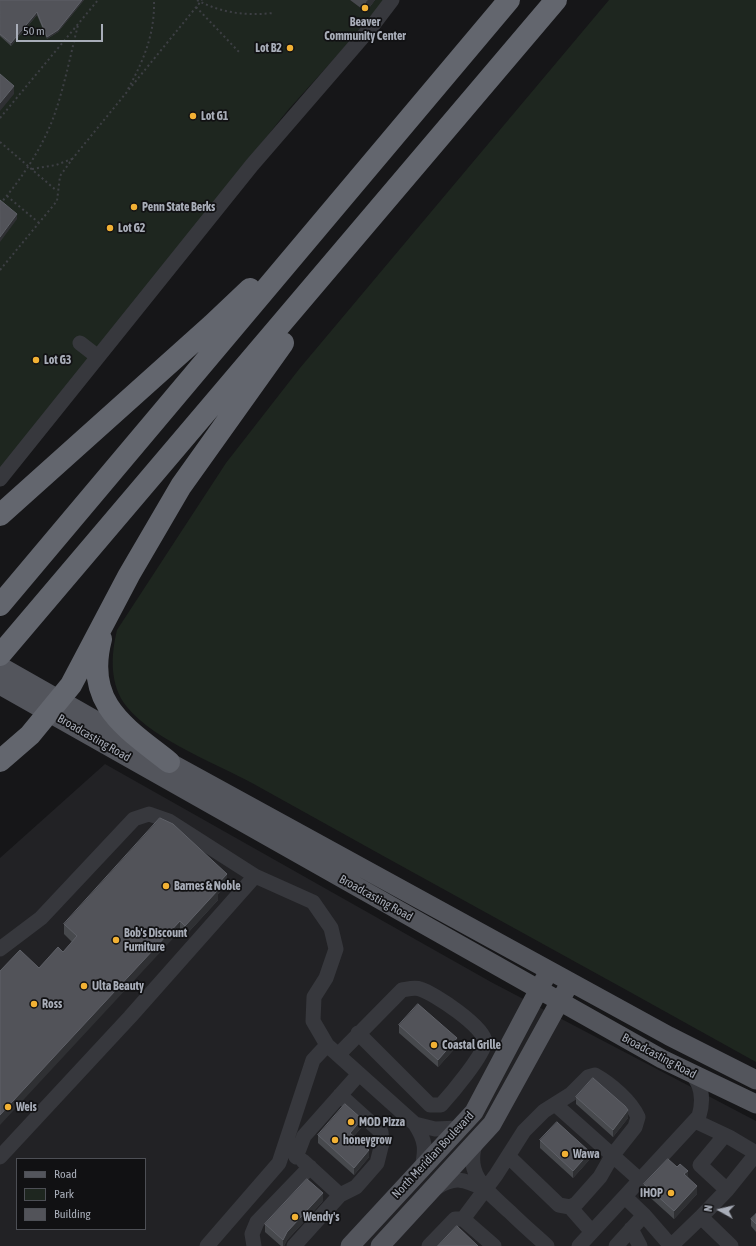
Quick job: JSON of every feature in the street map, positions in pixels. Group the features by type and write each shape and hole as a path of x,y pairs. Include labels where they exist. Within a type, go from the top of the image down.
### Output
{"highway":[{"path":"0,605 509,0"},
{"path":"0,658 556,0"},
{"path":"0,761 30,735 71,685 129,575 181,486 258,376 419,161"},
{"path":"0,515 212,325 346,194"},
{"path":"106,620 99,648 97,668 100,688 104,698 113,715 123,725 169,762"}],"main road":[{"name":"Broadcasting Road","path":"0,658 54,706 538,989 662,1059 756,1104"},
{"name":"Broadcasting Road","path":"0,685 54,706 169,762 669,1036 756,1080"},
{"name":"North Meridian Boulevard","path":"350,1246 474,1112 485,1094 549,970"},
{"name":"North Meridian Boulevard","path":"380,1246 492,1124 503,1107 570,982"}],"lane":[{"path":"0,479 252,165 373,25 392,0"},
{"path":"80,343 98,356"},
{"path":"0,949 41,918 134,819 139,816 149,814 169,821 255,876 313,902 331,928 336,949 326,978 314,997 312,1021 327,1045 416,1124 423,1136 425,1145 422,1168"},
{"path":"0,1157 130,1017 255,876"},
{"path":"338,1055 358,1033 402,990 420,989 450,1004 484,1036 485,1044 469,1071 441,1105 430,1105 358,1033"},
{"path":"292,1152 313,1060 327,1045"},
{"path":"508,1156 559,1205 570,1208 587,1241 640,1180 695,1121 700,1111 702,1096 698,1080 690,1072"},
{"path":"207,1246 279,1163 292,1152 304,1136 359,1074"},
{"path":"463,1219 524,1131 544,1112 571,1094 588,1077 595,1075 608,1084 634,1108 638,1117 635,1127 612,1156 600,1177 576,1204 570,1208"},
{"path":"294,1246 344,1193 356,1187 377,1163 382,1143 381,1132 340,1095"},
{"path":"556,1105 640,1180"},
{"path":"625,1197 644,1215 671,1246 726,1190 756,1154 725,1135 695,1121"},
{"path":"416,1124 435,1129 459,1128"},
{"path":"725,1135 700,1165 726,1190"},
{"path":"477,1140 473,1149 473,1166 485,1189 547,1246"},
{"path":"292,1152 344,1193"},
{"path":"292,1152 344,1193"},
{"path":"254,1246 252,1234 257,1222 310,1167"},
{"path":"430,1192 446,1181 460,1179 485,1189"},
{"path":"616,1246 644,1215"},
{"path":"701,1217 729,1245"},
{"path":"429,1246 455,1219 463,1219 494,1246"},
{"path":"632,1229 640,1246"}],"path":[{"path":"0,118 98,0"},
{"path":"126,93 141,64 148,46 153,20 154,0"},
{"path":"197,0 202,1 218,10 232,13 248,15 273,13"},
{"path":"0,269 57,201 57,190 60,176 73,158 202,1"},
{"path":"196,7 240,53"},
{"path":"0,204 28,166 41,145 56,110 78,24"},
{"path":"0,142 57,190"},
{"path":"32,169 56,166 73,158"},
{"path":"7,196 39,224"}],"shaded area":[{"path":"105,764 491,982 756,1121 756,1246 0,1246 0,858"}],"green space":[{"name":"Penn State Berks","path":"0,0 350,0 366,12 375,0 387,0 288,110 0,470"},
{"path":"609,0 756,0 756,1062 261,788 171,742 154,731 127,707 121,698 114,680 113,660 117,630 226,463 300,368"}],"building":[{"path":"0,0 82,0 58,30 47,37 37,12 11,43 0,34"},
{"path":"0,74 14,86 0,103"},
{"path":"0,200 17,214 0,237"},
{"path":"160,818 173,824 227,874 215,887 218,890 185,926 180,921 0,1115 0,971 20,950 39,968 58,947 63,952 77,936 64,924"},
{"path":"418,1004 457,1038 438,1060 399,1025"},
{"name":"Wawa","path":"593,1078 628,1110 613,1130 576,1097"},
{"path":"345,1104 362,1119 350,1133 369,1150 354,1168 318,1135"},
{"name":"Wawa","path":"557,1122 590,1152 573,1171 540,1140"},
{"name":"IHOP","path":"668,1159 677,1167 680,1164 688,1171 684,1174 697,1186 674,1211 644,1184"},
{"name":"Wendy's","path":"307,1179 323,1193 287,1232 283,1240 265,1224"},
{"path":"756,1214 756,1224 751,1219"},
{"path":"457,1226 478,1246 438,1246"}],"place":[{"name":"Beaver Community Center","path":"365,8"},
{"name":"Lot B2","path":"290,48"},
{"name":"Lot G1","path":"193,116"},
{"name":"Penn State Berks","path":"134,207"},
{"name":"Lot G2","path":"110,228"},
{"name":"Lot G3","path":"36,360"},
{"name":"Barnes & Noble","path":"166,886"},
{"name":"Bob's Discount Furniture","path":"116,940"},
{"name":"Ulta Beauty","path":"84,986"},
{"name":"Ross","path":"34,1004"},
{"name":"Coastal Grille","path":"434,1045"},
{"name":"Weis","path":"8,1107"},
{"name":"MOD Pizza","path":"351,1122"},
{"name":"honeygrow","path":"335,1140"},
{"name":"Wawa","path":"565,1154"},
{"name":"IHOP","path":"671,1193"},
{"name":"Wendy's","path":"295,1217"}]}
